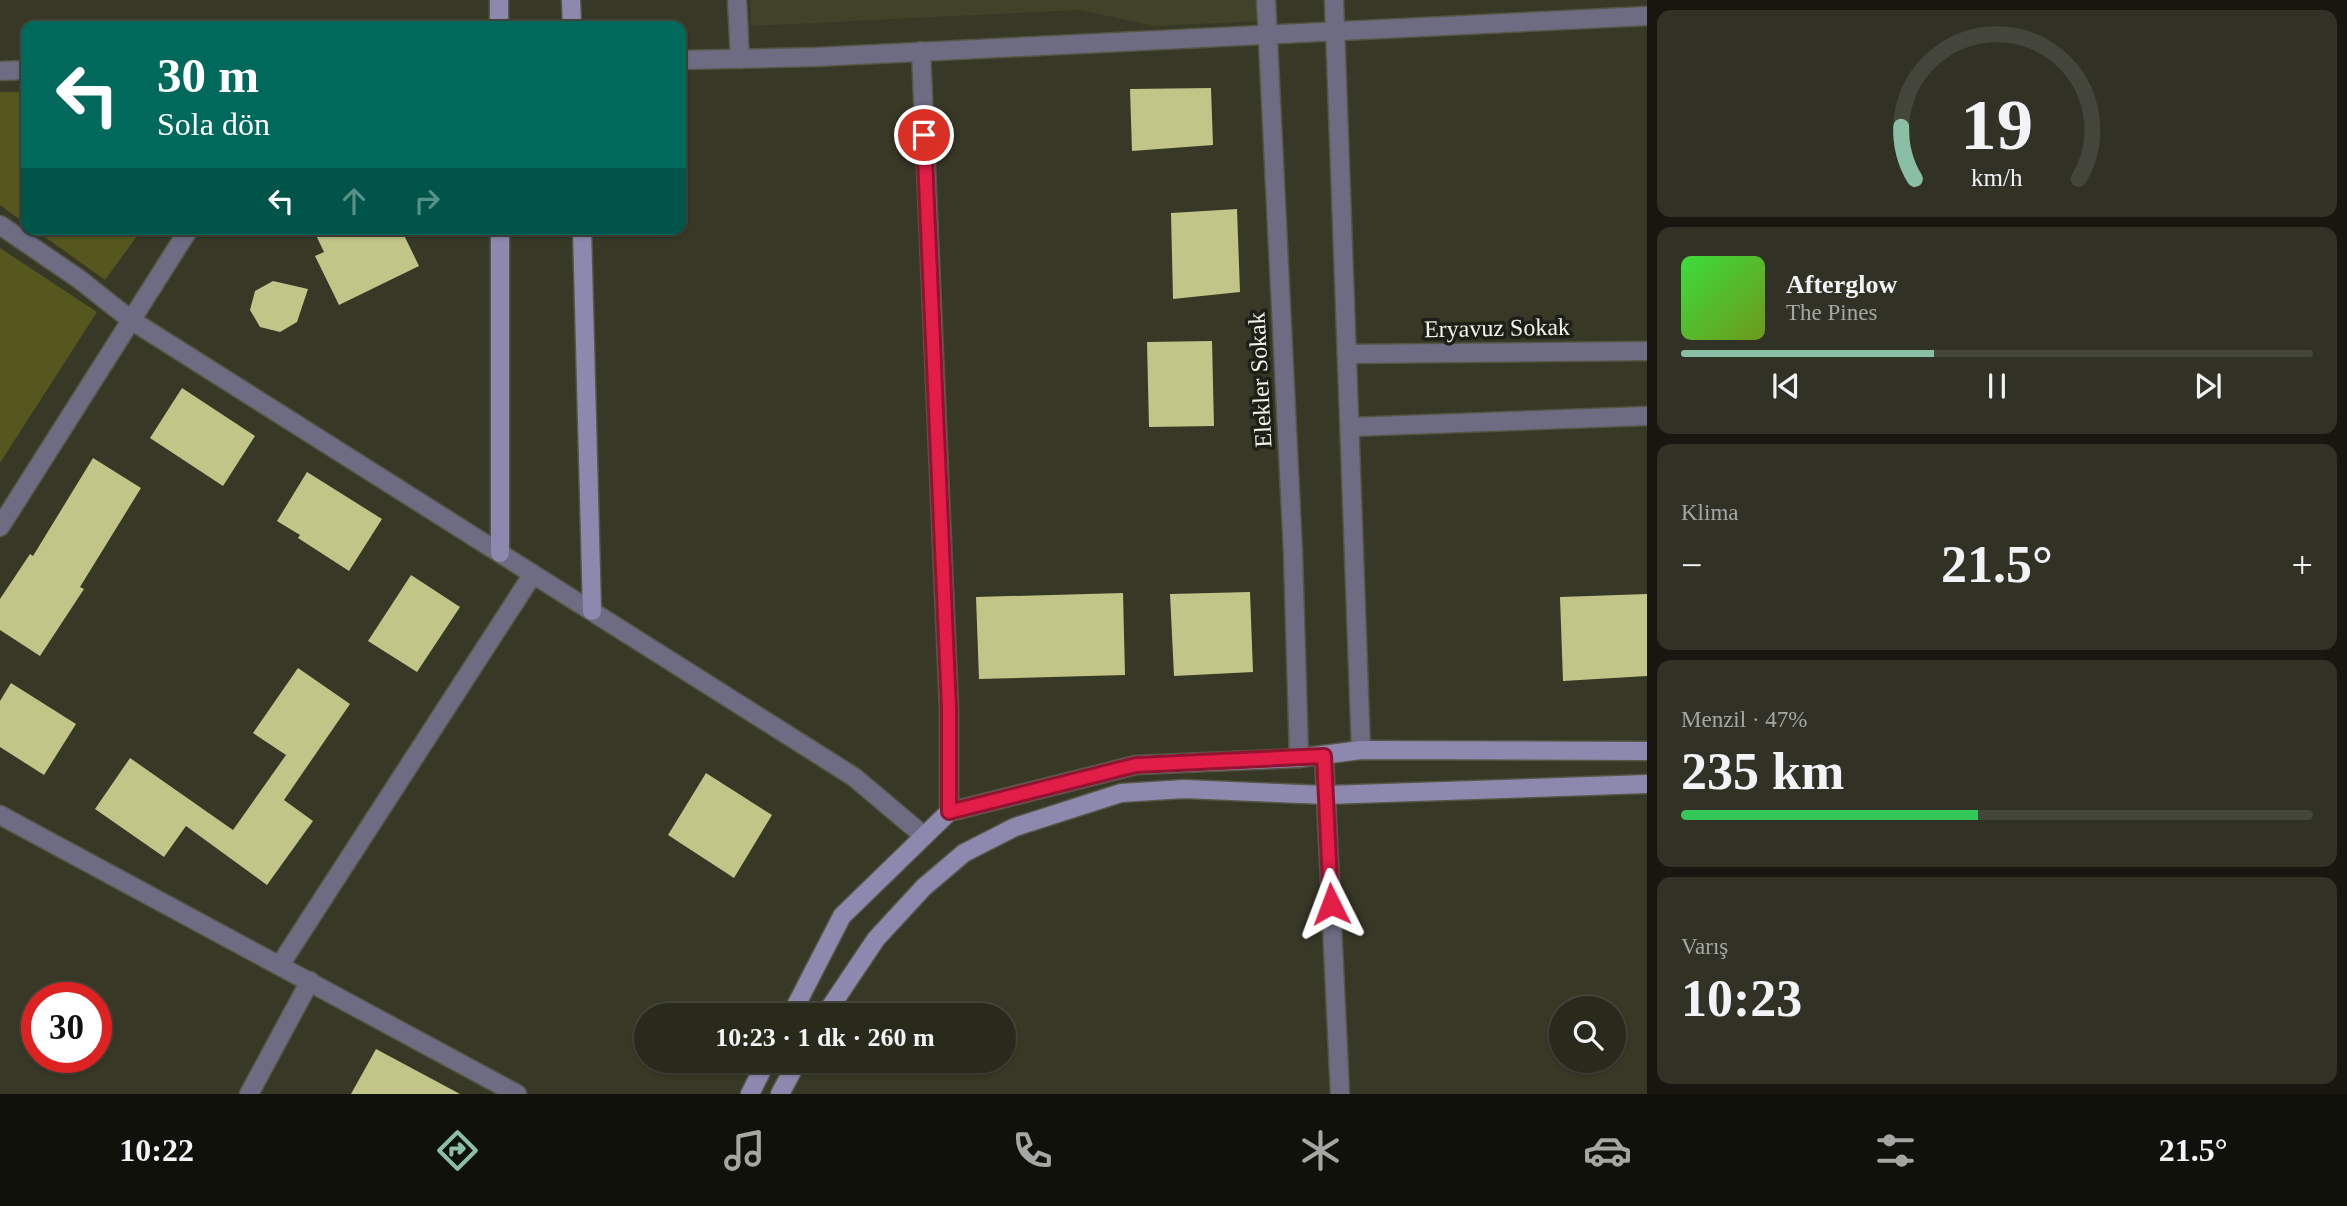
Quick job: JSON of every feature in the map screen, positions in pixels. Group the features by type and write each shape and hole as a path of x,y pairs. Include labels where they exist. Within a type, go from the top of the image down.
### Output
{"street":[{"path":"499,0 499,21"},
{"path":"571,0 572,21"},
{"path":"737,0 740,59"},
{"name":"Elekler Sokak","path":"1266,0 1293,553 1298,758"},
{"path":"1334,0 1361,750"},
{"path":"686,60 1647,16"},
{"path":"921,51 949,708 949,812"},
{"path":"0,71 21,70"},
{"path":"0,225 79,279 131,320 854,777 924,836"},
{"path":"0,527 184,235"},
{"path":"500,235 500,553"},
{"path":"582,235 592,611"},
{"name":"Eryavuz Sokak","path":"1347,354 1647,351"},
{"path":"1350,427 1647,416"},
{"path":"280,965 533,574"},
{"path":"797,1003 842,916 949,812 1136,765 1298,758 1361,750 1647,751"},
{"path":"1324,756 1340,1094"},
{"path":"833,1003 876,939 924,887 964,853 1015,827 1121,793 1184,789 1326,795 1647,784"},
{"path":"0,815 517,1094"},
{"path":"249,1094 310,981"},
{"path":"750,1094 760,1073"},
{"path":"780,1094 791,1073"}],"shaded area":[{"path":"750,0 1260,0 1261,21 1154,26 1080,10 751,26"},
{"path":"0,92 21,92 21,220 0,205"},
{"path":"42,235 138,235 105,280"},
{"path":"0,248 97,312 0,463"}],"building":[{"path":"1211,88 1213,145 1132,151 1130,89"},
{"path":"1237,209 1240,292 1173,299 1171,213"},
{"path":"316,235 404,235 419,266 339,305 315,256 324,252"},
{"path":"273,281 308,289 297,322 280,332 260,327 250,310 255,291"},
{"path":"1212,341 1214,426 1149,427 1147,342"},
{"path":"182,388 255,436 223,486 150,438"},
{"path":"93,458 141,488 80,587 84,589 40,656 0,630 0,599 30,554 33,556"},
{"path":"307,472 382,519 349,571 277,521"},
{"path":"411,575 460,607 417,672 368,641"},
{"path":"1250,592 1253,672 1174,676 1170,594"},
{"path":"1123,593 1125,675 979,679 976,597"},
{"path":"1647,594 1647,676 1563,681 1560,597"},
{"path":"298,668 350,704 284,800 313,821 267,885 186,826 164,857 95,809 130,758 233,830 286,755 253,733"},
{"path":"11,683 76,724 44,775 0,747 0,701"},
{"path":"706,773 772,815 734,878 668,835"},
{"path":"376,1049 460,1094 351,1094"}],"route":[{"path":"924,135 949,708 949,812 1136,765 1324,756 1331,904"}]}
